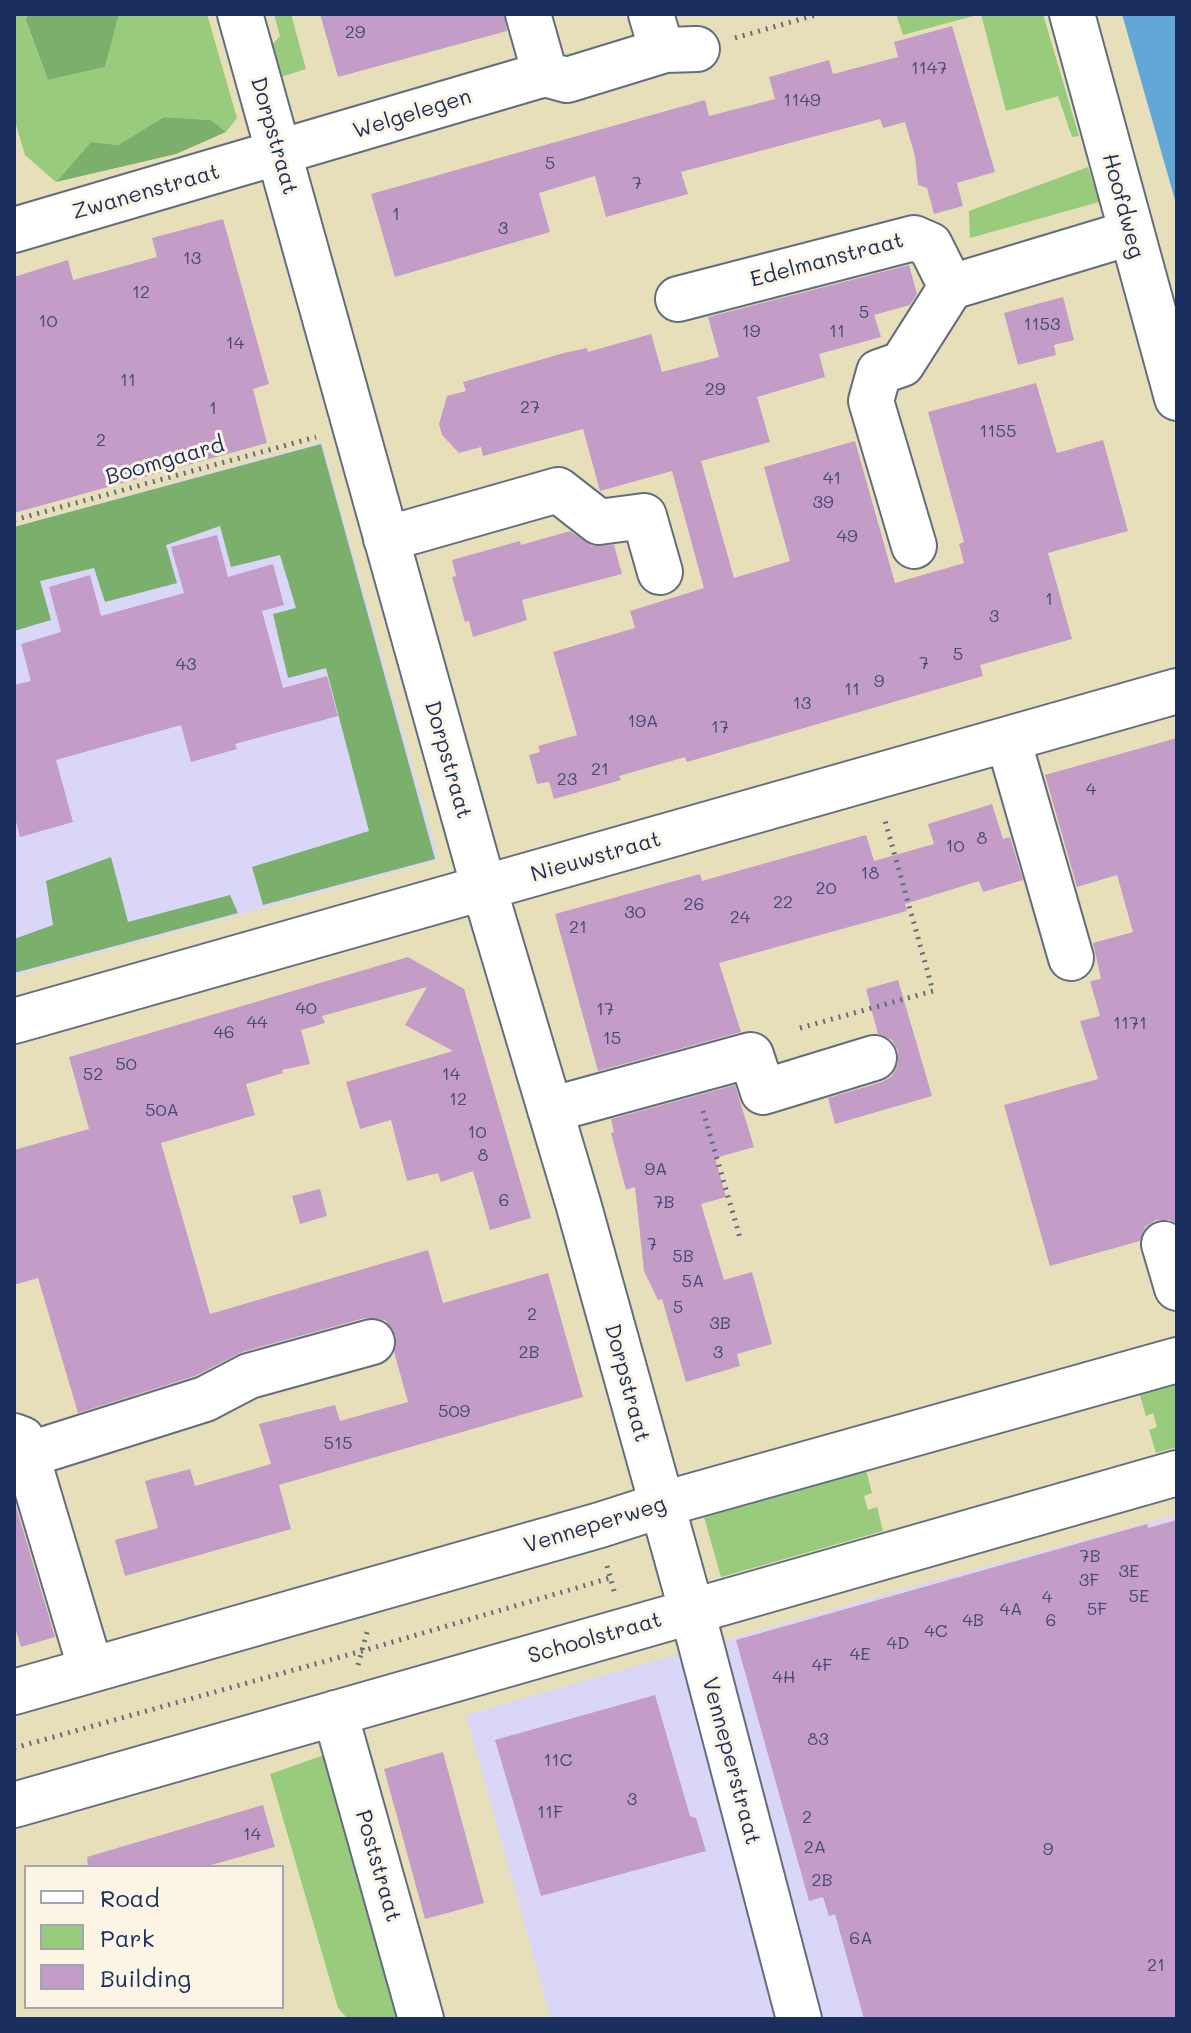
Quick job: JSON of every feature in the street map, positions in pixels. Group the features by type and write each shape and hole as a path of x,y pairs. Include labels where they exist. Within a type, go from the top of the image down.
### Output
{"street":[{"name":"Dorpstraat","path":"240,14 660,1505"},
{"path":"528,14 545,74"},
{"name":"Hoofdweg","path":"1072,14 1177,398"},
{"name":"Welgelegen","path":"279,154 545,74 567,80 670,38"},
{"name":"Zwanenstraat","path":"17,219 279,154"},
{"path":"914,546 871,401 879,372 902,364 951,287 1130,233"},
{"name":"Edelmanstraat","path":"678,299 914,238 930,245 951,287"},
{"path":"386,539 558,490 599,522 644,516 660,572"},
{"name":"Nieuwstraat","path":"14,1021 1177,691"},
{"path":"1008,739 1071,958"},
{"path":"550,1110 751,1055 763,1092 874,1058"},
{"path":"1164,1244 1177,1288"},
{"path":"91,1670 20,1446 205,1399 249,1376 372,1342"},
{"name":"Venneperweg","path":"14,1692 600,1525 660,1505 1177,1360"},
{"name":"Schoolstraat","path":"14,1805 1177,1473"},
{"name":"Venneperstraat","path":"660,1505 700,1641 799,2019"},
{"name":"Poststraat","path":"335,1713 421,2019"}],"path":[{"path":"670,38 819,14"},
{"name":"Boomgaard","path":"14,520 325,435"},
{"path":"800,1028 933,991 882,811"},
{"path":"692,1071 741,1241"},
{"path":"604,1555 617,1599"},
{"path":"14,1748 610,1578"}],"shaded area":[{"path":"322,442 439,860 14,976 14,527"},
{"path":"1177,1515 1177,2019 551,2019 466,1715 925,1583"}],"green space":[{"path":"14,14 27,14 26,22 48,80 105,67 119,14 207,14 237,118 226,132 211,120 164,117 118,145 91,142 56,182 25,155 14,118"},
{"path":"27,14 119,14 105,67 48,80 26,21"},
{"path":"274,14 291,14 306,69 278,78 270,47 280,36"},
{"path":"896,14 981,14 903,35"},
{"path":"981,14 1043,14 1079,136 1072,137 1058,96 1006,111"},
{"path":"164,117 211,120 226,132 176,154 56,182 91,142 118,145"},
{"path":"1088,167 1099,202 970,238 969,211"},
{"path":"321,444 435,859 263,905 252,867 369,831 326,668 288,678 273,614 296,608 280,555 231,567 220,526 166,545 177,583 105,602 94,568 40,581 51,620 14,631 14,527"},
{"path":"111,857 128,922 230,895 238,913 14,973 14,939 53,925 46,881"},
{"path":"1177,1382 1177,1447 1156,1453 1149,1430 1157,1427 1153,1413 1146,1416 1139,1392"},
{"path":"866,1470 872,1493 864,1496 868,1510 877,1507 883,1531 721,1577 704,1517"},
{"path":"327,1754 409,2019 348,2019 338,2008 270,1774"}],"water":[{"path":"1122,14 1177,14 1177,207"}],"building":[{"path":"320,14 504,14 507,31 338,77"},
{"path":"952,26 995,172 957,183 963,206 934,214 927,188 918,185 915,156 905,122 883,128 880,119 681,172 688,194 606,217 595,176 539,193 550,232 395,277 371,194 705,100 709,116 775,99 769,77 829,60 833,74 898,57 894,42"},
{"path":"223,219 269,384 253,389 267,443 14,513 14,277 68,260 73,280 157,257 152,238"},
{"path":"909,265 917,294 910,305 874,315 881,337 819,354 825,377 757,397 770,442 701,461 734,578 790,561 764,467 855,441 895,583 964,563 959,544 964,542 928,412 1036,383 1057,453 1103,440 1128,531 1048,553 1072,639 980,665 983,676 687,762 685,757 554,799 549,782 537,784 529,755 540,752 538,746 577,735 553,652 635,628 630,611 704,588 672,471 600,491 583,429 483,456 481,447 459,453 442,435 439,424 447,396 466,391 463,382 564,353 587,348 588,352 651,334 662,372 719,357 708,317"},
{"path":"1063,297 1074,340 1054,345 1056,355 1018,365 1004,313"},
{"path":"570,531 592,546 614,545 622,574 522,600 527,620 473,637 469,621 465,622 452,577 456,576 452,560"},
{"path":"217,535 228,577 273,564 284,605 262,611 283,688 327,676 338,716 235,744 237,749 191,762 181,725 56,760 73,822 20,837 14,814 14,685 31,681 21,644 61,632 49,587 90,575 101,616 184,593 171,547"},
{"path":"1177,738 1177,1223 1156,1220 1145,1227 1140,1241 1050,1266 1004,1105 1098,1079 1080,1021 1100,1016 1090,981 1101,979 1093,943 1133,932 1117,875 1077,887 1045,775"},
{"path":"992,804 1003,839 1010,837 1023,880 983,892 979,881 905,904 907,911 719,963 741,1032 598,1071 555,914 700,874 702,881 866,835 874,861 934,844 928,824"},
{"path":"408,957 464,989 531,1218 490,1230 473,1171 441,1182 438,1173 407,1181 391,1120 360,1129 346,1082 453,1051 405,1025 427,987 322,1016 325,1023 301,1030 310,1064 282,1070 283,1073 246,1084 255,1115 161,1143 210,1314 428,1250 443,1303 548,1273 583,1397 279,1485 291,1529 125,1576 115,1540 158,1528 145,1481 190,1469 195,1486 271,1464 259,1424 335,1405 340,1421 408,1402 394,1352 396,1336 385,1320 365,1318 242,1352 195,1376 78,1413 38,1278 14,1285 14,1150 89,1129 69,1057"},
{"path":"898,980 932,1096 835,1124 828,1098 882,1082 892,1076 898,1064 898,1051 892,1040 878,1034 866,989"},
{"path":"735,1085 754,1147 715,1158 726,1197 701,1204 724,1280 752,1272 772,1344 737,1354 740,1366 686,1382 662,1299 658,1300 644,1271 635,1187 626,1190 611,1133 614,1132 611,1119"},
{"path":"320,1189 327,1216 300,1224 292,1196"},
{"path":"14,1500 55,1637 21,1647 14,1624"},
{"path":"1177,1520 1177,2019 864,2019 835,1914 829,1916 823,1897 809,1901 736,1640 1147,1524 1148,1528"},
{"path":"655,1695 690,1816 696,1818 706,1851 541,1896 495,1740"},
{"path":"443,1752 484,1903 425,1919 384,1769"},
{"path":"263,1805 275,1847 211,1865 88,1865 87,1857"}]}
